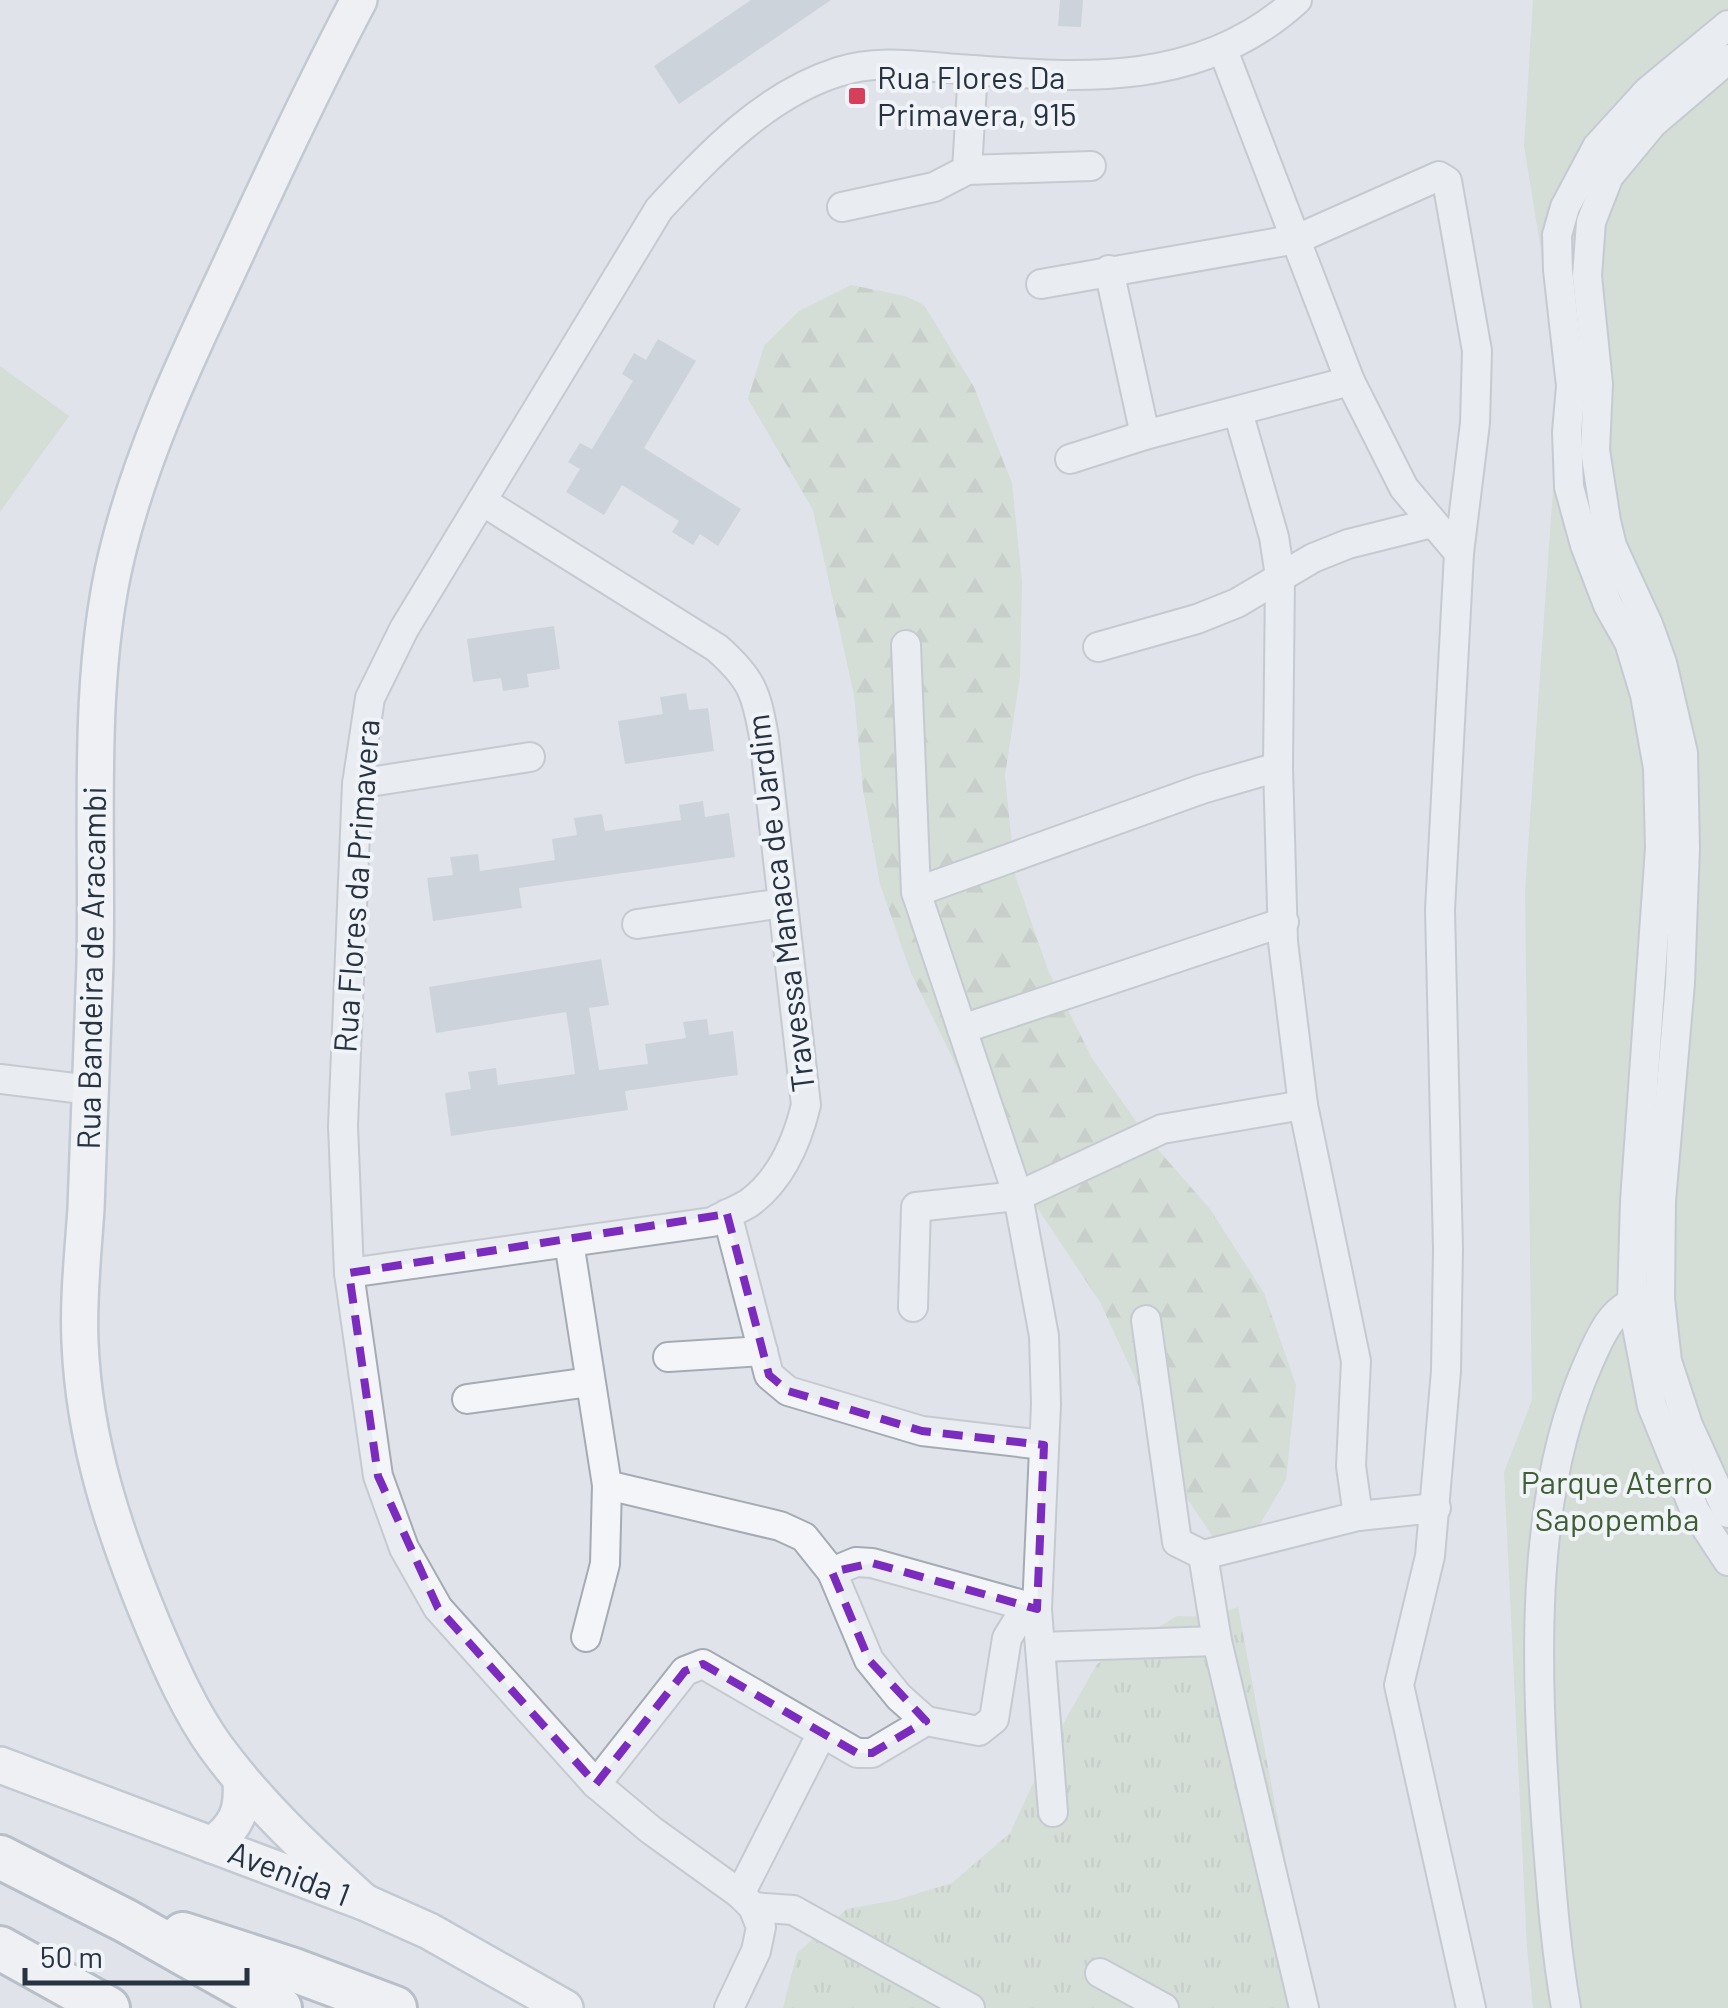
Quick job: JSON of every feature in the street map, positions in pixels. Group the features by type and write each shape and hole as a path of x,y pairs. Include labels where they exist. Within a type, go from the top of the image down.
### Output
{"highway":[{"path":"12,1863 126,1921 280,2008"},
{"path":"126,1921 212,1941 395,2008"},
{"path":"0,1948 95,2003"}],"main road":[{"name":"Rua Bandeira de Aracambi","path":"358,0 312,88 180,375 138,483 117,554 104,624 97,720 98,849 80,1337 85,1411 103,1492 134,1581 172,1669 211,1740 242,1781 297,1841 364,1902"},
{"name":"Avenida 1","path":"0,1765 364,1902 429,1931 565,2008"},
{"path":"212,1845 238,1820 242,1781"}],"street":[{"name":"Rua Flores da Primavera","path":"747,1900 596,1784 438,1608 404,1548 378,1476 349,1272 343,1126 357,784 370,698 404,629 659,209 700,165 754,118 794,91 840,71 892,64 1064,77 1135,74 1223,50 1296,0"},
{"path":"1728,25 1648,92 1597,147 1565,206 1557,236 1571,386 1567,432 1569,487 1590,560 1608,605 1629,642 1645,695 1658,768 1660,848 1634,1201 1646,1300 1652,1406 1695,1511 1728,1561"},
{"path":"1223,50 1350,382 1404,488 1458,553"},
{"path":"1728,59 1654,123 1609,176 1591,222 1587,276 1598,384 1595,450 1606,520 1612,546 1662,663 1683,753 1685,848 1680,983 1661,1201 1646,1300 1688,1425 1728,1512"},
{"path":"967,170 973,70"},
{"path":"842,206 934,187 967,170 1091,166"},
{"path":"1041,284 1297,240 1439,176 1447,181 1477,352 1476,423 1458,553 1440,910 1448,1248 1446,1371 1430,1556 1399,1685 1471,2008"},
{"path":"1110,270 1146,435"},
{"path":"1070,459 1350,382"},
{"path":"1238,412 1274,537 1280,576 1278,767 1283,942 1303,1104 1356,1361 1350,1466 1358,1516"},
{"name":"Travessa Manaca de Jardim","path":"349,1272 712,1222 750,1202 784,1164 798,1139 806,1105 760,718 757,700 742,671 717,648 482,500"},
{"path":"1098,647 1224,608 1314,558 1348,544 1432,522"},
{"path":"906,645 916,892 1018,1196 1044,1336 1037,1610 1053,1812"},
{"path":"357,784 530,757"},
{"path":"916,892 1202,789 1278,767"},
{"path":"637,924 783,903"},
{"path":"962,1029 1284,922"},
{"path":"0,1079 91,1090"},
{"path":"913,1307 916,1207 1018,1196 1162,1129 1303,1104"},
{"path":"727,1214 769,1375 788,1391 922,1431 1044,1446"},
{"path":"569,1242 606,1485 605,1564 586,1637"},
{"path":"1566,2008 1556,1949 1540,1726 1540,1623 1552,1480 1569,1406 1601,1335 1616,1314 1646,1300"},
{"path":"1146,1320 1177,1542 1203,1554 1358,1516 1436,1508"},
{"path":"668,1357 763,1351"},
{"path":"467,1399 590,1382"},
{"path":"606,1485 780,1526 804,1537 832,1572 869,1660 898,1697 926,1721 979,1731 994,1719 1007,1638 1020,1616 1037,1610"},
{"path":"1203,1554 1217,1641 1304,2008"},
{"path":"832,1572 856,1562 872,1563 1037,1610"},
{"path":"1040,1646 1217,1641"},
{"path":"596,1784 684,1671 703,1664 857,1753 872,1753 926,1721"},
{"path":"747,1900 822,1732"},
{"path":"729,2008 756,1952 761,1927 747,1900"},
{"path":"747,1900 793,1910 970,2008"},
{"path":"1100,1973 1164,2008"}],"highlighted area":[{"path":"727,1214 769,1375 788,1391 922,1431 1044,1445 1037,1609 872,1563 832,1572 869,1660 926,1721 872,1753 857,1753 703,1664 685,1671 596,1784 438,1608 378,1476 349,1273"}],"green space":[{"name":"Parque Aterro Sapopemba","path":"1533,0 1728,0 1728,2008 1533,2008 1527,1948 1504,1472 1532,1400 1525,891 1561,373 1524,146"},
{"path":"851,285 905,296 924,305 974,387 1012,483 1022,581 1020,676 1005,776 1015,875 1048,970 1092,1058 1146,1136 1210,1209 1264,1293 1296,1385 1286,1480 1248,1545 1223,1552 1176,1482 1141,1391 1100,1302 994,1143 911,973 880,884 863,790 854,695 813,510 748,399 764,346 799,311"},
{"path":"0,366 69,416 0,512"},
{"path":"1238,1607 1283,1847 1305,2008 783,2008 797,1953 847,1909 896,1900 952,1883 1010,1833 1050,1747 1097,1664 1177,1616 1212,1617"}],"building":[{"path":"751,0 831,0 679,104 654,66"},
{"path":"1060,0 1083,0 1081,27 1058,26"},
{"path":"658,339 696,361 644,448 741,509 718,546 700,534 693,545 672,532 679,521 622,485 604,515 566,492 580,469 568,462 580,443 592,449 633,381 622,374 634,353 646,360"},
{"path":"554,626 560,669 527,674 529,687 503,691 501,678 473,682 467,639"},
{"path":"686,693 689,710 708,708 714,751 625,764 618,721 663,714 660,697"},
{"path":"703,801 705,817 729,813 735,857 519,888 522,908 433,921 427,878 453,875 450,857 478,854 480,871 555,860 552,839 577,835 574,818 602,814 605,831 681,820 679,805"},
{"path":"601,959 609,1005 589,1008 599,1070 648,1064 645,1044 686,1038 683,1022 707,1019 709,1035 733,1031 738,1075 625,1091 628,1110 451,1136 445,1093 471,1089 468,1072 496,1068 498,1085 575,1074 570,1036 566,1012 436,1033 429,987"}],"place":[{"name":"Rua Flores Da Primavera, 915","path":"857,96"}]}
